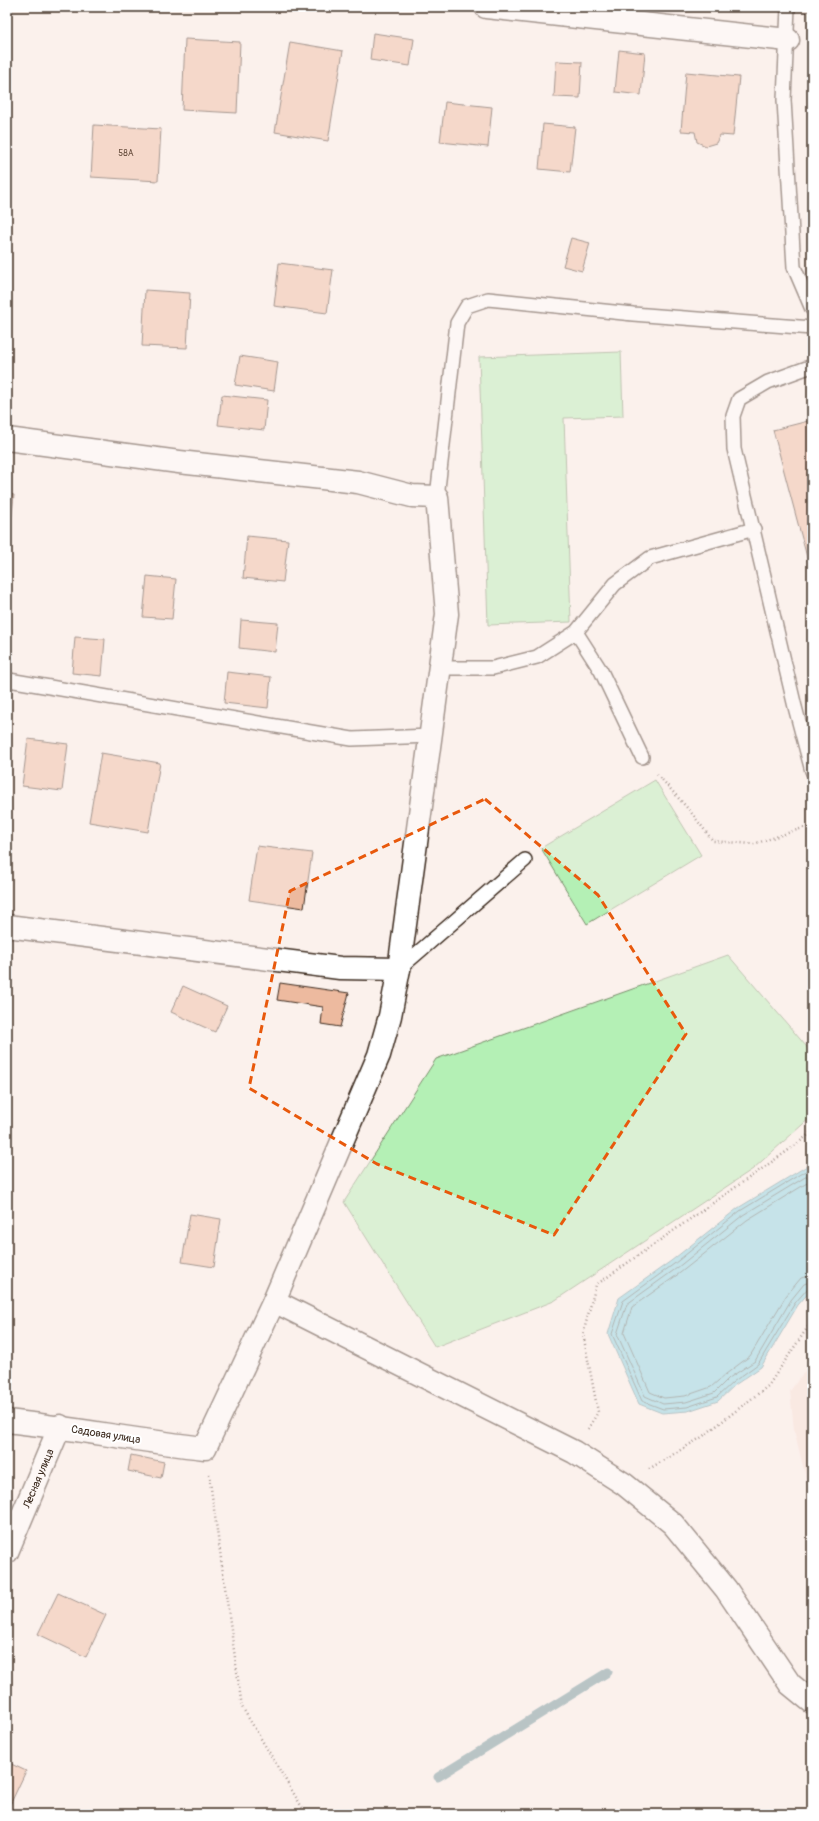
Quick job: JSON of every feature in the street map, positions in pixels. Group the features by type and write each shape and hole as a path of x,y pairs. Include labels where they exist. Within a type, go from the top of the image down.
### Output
{"street":[{"path":"486,7 788,40"},
{"path":"7,439 179,462 358,482 412,496 437,497 447,614 399,969 390,1016 379,1055 274,1301 205,1448"},
{"path":"7,926 340,968 399,969"},
{"path":"274,1301 574,1452 624,1484 673,1524 726,1589 790,1684 812,1702"},
{"name":"Садовая улица","path":"7,1421 60,1426 161,1443 205,1448"},
{"name":"Лесная улица","path":"7,1552 60,1426"}],"lane":[{"path":"788,7 788,40 784,100 794,267 812,310"},
{"path":"437,497 457,323 467,306 488,299 633,314 812,328"},
{"path":"812,366 768,382 739,399 732,416 734,449 795,707 812,772"},
{"path":"440,668 493,668 537,657 576,632 615,584 650,558 754,529"},
{"path":"576,632 601,671 642,757"},
{"path":"9,680 352,739 431,736"},
{"path":"399,969 525,860"}],"path":[{"path":"642,757 690,811 713,841 754,844 812,825"},
{"path":"574,1452 598,1412 583,1334 596,1285 812,1132"},
{"path":"624,1484 702,1437 768,1386 812,1321"},
{"path":"205,1448 242,1707 306,1814"}],"highlighted area":[{"path":"485,799 598,895 686,1034 554,1235 377,1164 249,1088 290,891"}],"shaded area":[{"path":"812,1361 812,1502 794,1430 790,1391"}],"green space":[{"path":"809,7 812,7 812,234"},
{"path":"621,352 623,416 564,418 571,622 488,625 479,357"},
{"path":"655,780 701,855 587,924 541,848"},
{"path":"728,955 812,1053 812,1116 753,1169 554,1301 435,1347 344,1202 436,1059"}],"water":[{"path":"812,1163 812,1289 798,1305 761,1367 735,1385 718,1401 688,1411 662,1413 639,1404 608,1334 619,1298 671,1261 738,1208"}],"building":[{"path":"373,33 414,39 410,66 370,60"},
{"path":"185,39 240,42 237,113 182,110"},
{"path":"290,42 343,51 328,141 275,132"},
{"path":"619,50 645,53 641,95 615,92"},
{"path":"556,61 582,62 580,98 554,97"},
{"path":"686,72 739,77 733,136 720,135 716,143 706,146 697,142 695,132 681,131"},
{"path":"445,102 492,107 488,147 440,142"},
{"path":"543,124 575,127 570,172 539,169"},
{"path":"94,125 161,129 158,181 91,177"},
{"path":"571,238 590,243 582,271 563,266"},
{"path":"279,263 333,270 327,313 274,306"},
{"path":"145,290 190,293 187,348 142,346"},
{"path":"240,356 278,362 274,391 235,385"},
{"path":"222,395 267,400 264,430 218,425"},
{"path":"812,420 812,576 773,430"},
{"path":"7,494 14,495 9,541 7,541"},
{"path":"247,536 288,540 283,582 243,578"},
{"path":"147,576 176,579 172,619 143,617"},
{"path":"241,620 278,623 275,652 239,648"},
{"path":"75,637 105,639 102,676 72,673"},
{"path":"227,672 271,677 268,708 224,703"},
{"path":"28,739 68,744 62,791 22,786"},
{"path":"101,753 160,763 148,832 89,822"},
{"path":"257,846 312,853 304,908 249,900"},
{"path":"280,983 349,993 340,1027 321,1024 323,1007 277,1000"},
{"path":"183,986 227,1006 215,1032 171,1012"},
{"path":"190,1214 221,1219 214,1267 182,1262"},
{"path":"131,1455 164,1462 161,1478 128,1471"},
{"path":"58,1593 106,1615 86,1657 38,1634"},
{"path":"7,1762 26,1771 9,1807 7,1806"}],"waterway":[{"path":"438,1777 608,1672"}]}
